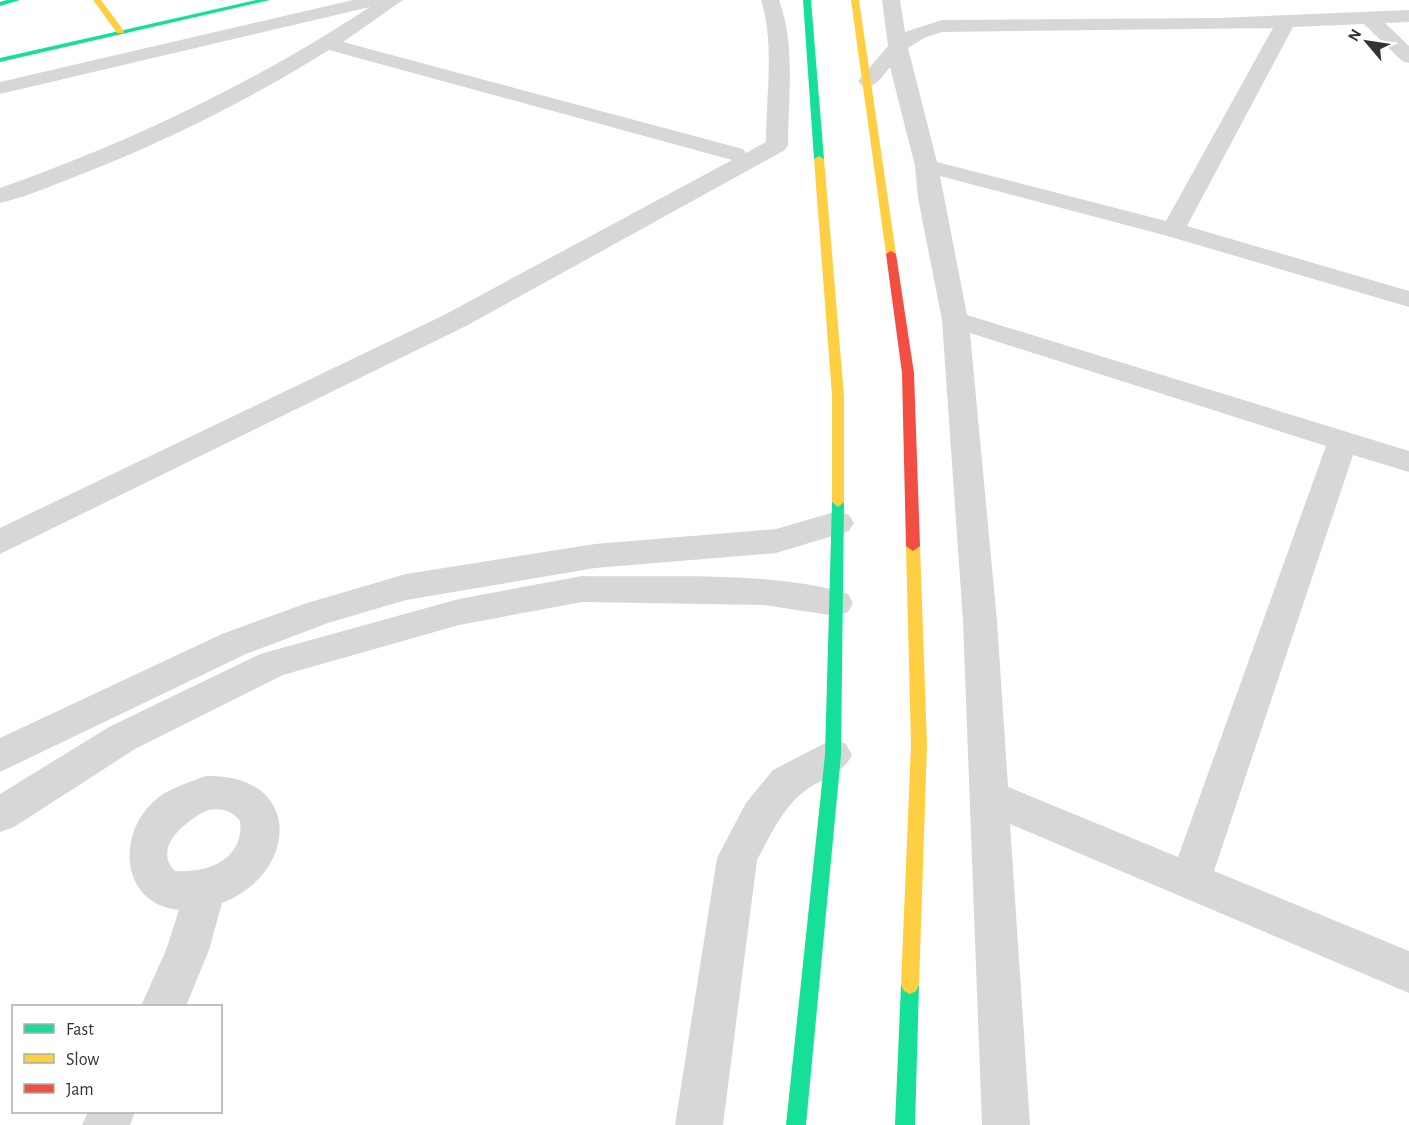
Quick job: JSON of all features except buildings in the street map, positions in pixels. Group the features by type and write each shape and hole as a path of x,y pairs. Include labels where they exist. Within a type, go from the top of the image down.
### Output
{"main road":[{"path":"0,4 16,0"},
{"path":"97,0 120,31"},
{"path":"0,60 120,31 266,0"},
{"path":"796,1125 833,755 838,523 838,396 807,0"},
{"path":"855,0 908,373 919,745 905,1125"}],"street":[{"path":"0,88 377,0"},
{"path":"0,196 73,172 280,73 393,0"},
{"path":"0,542 456,320 777,145 776,11 770,0"},
{"path":"891,0 901,69 927,166 930,198 955,320 980,621 1006,1125"},
{"path":"868,81 898,44 921,29 942,26 1286,21 1409,16"},
{"path":"1370,19 1409,57"},
{"path":"1173,230 1286,21"},
{"path":"328,44 735,154"},
{"path":"0,518 288,386 626,214 776,131"},
{"path":"927,166 1173,230 1409,298"},
{"path":"955,320 1409,462"},
{"path":"1190,881 1343,441"},
{"path":"0,756 234,644 320,612 406,587 595,556 776,541 838,523"},
{"path":"0,815 122,738 273,664 459,612 582,589 764,592 836,603"},
{"path":"699,1125 737,858 759,815 787,782 833,755"},
{"path":"988,797 1409,972"},
{"path":"163,1005 187,954 198,921 203,891"}],"traffic: fast":[{"path":"0,4 16,0"},
{"path":"0,60 266,0"},
{"path":"807,0 819,159"},
{"path":"796,1125 833,755 838,502"},
{"path":"905,1125 910,985"}],"traffic: slow":[{"path":"97,0 120,31"},
{"path":"855,0 891,254"},
{"path":"819,159 838,396 838,502"},
{"path":"910,985 919,745 913,546"}],"traffic: jam":[{"path":"891,254 908,373 913,546"}]}
